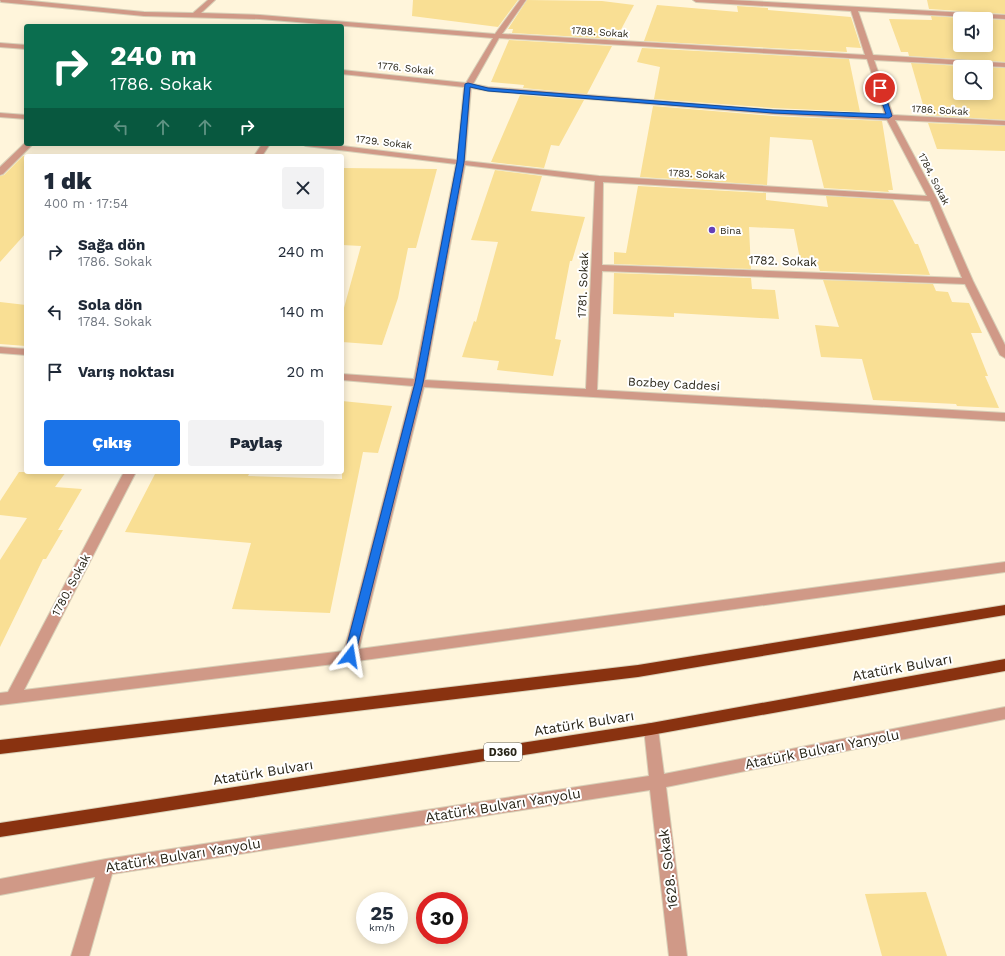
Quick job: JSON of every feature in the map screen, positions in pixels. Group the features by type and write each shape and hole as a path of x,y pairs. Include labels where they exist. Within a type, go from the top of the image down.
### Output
{"highway":[{"path":"0,747 638,671 1005,610"},
{"name":"Atatürk Bulvarı","path":"0,830 651,729 1005,666"}],"street":[{"name":"1788. Sokak","path":"1,0 144,14 260,17 497,36 870,59 1005,65"},
{"path":"195,16 212,0"},
{"path":"350,656 419,383 461,162 468,84 497,36 523,0"},
{"path":"696,0 772,2 854,9 1005,17"},
{"name":"1784. Sokak","path":"854,9 889,116 933,199 968,281 1005,355"},
{"path":"254,24 260,17"},
{"path":"0,45 24,47"},
{"name":"1776. Sokak","path":"344,72 468,84"},
{"name":"1786. Sokak","path":"468,84 488,89 773,112 889,116 1005,123"},
{"path":"0,115 24,117"},
{"path":"0,172 27,146"},
{"name":"1729. Sokak","path":"323,146 461,162"},
{"name":"1783. Sokak","path":"461,162 598,179 933,199"},
{"name":"1781. Sokak","path":"591,393 597,268 598,179"},
{"name":"1782. Sokak","path":"597,268 968,281"},
{"path":"0,350 24,352"},
{"name":"Bozbey Caddesi","path":"344,377 419,383 1005,416"},
{"name":"1780. Sokak","path":"6,698 129,474"},
{"path":"6,698 350,656 1005,566"},
{"name":"Atatürk Bulvarı Yanyolu","path":"0,887 106,867 657,782 1005,713"},
{"name":"1628. Sokak","path":"651,729 678,956"},
{"path":"80,956 106,867"}],"building":[{"path":"413,0 518,0 498,27 412,16"},
{"path":"527,0 602,1 634,5 616,39 512,33 513,29 508,29"},
{"path":"927,0 1005,0 1005,14 993,12 929,9"},
{"path":"657,5 738,12 737,6 851,17 861,48 846,47 847,52 644,41"},
{"path":"931,16 953,17 953,52 993,52 993,19 1005,20 1005,62 993,61 993,60 909,56 908,52 901,52 889,19 932,20"},
{"path":"509,40 612,46 587,94 523,88 524,85 491,82"},
{"path":"642,48 849,59 860,112 773,108 654,99 660,67 637,62"},
{"path":"911,63 953,66 953,100 993,100 993,67 1005,68 1005,120 926,115"},
{"path":"520,95 584,100 559,146 551,145 544,168 491,162"},
{"path":"653,106 773,116 882,121 893,190 888,190 889,192 824,188 812,140 770,137 767,185 640,177"},
{"path":"928,123 1005,126 1005,151 937,149"},
{"path":"24,156 24,235 0,262 0,176 4,175"},
{"path":"344,168 437,169 416,248 408,248 398,298 382,345 344,342 344,308 361,246 344,245"},
{"path":"495,170 542,176 531,211 585,217 572,261 570,261 555,339 561,340 553,376 497,370 499,361 462,357 474,321 476,322 498,242 471,240"},
{"path":"638,186 766,193 766,200 828,207 826,196 893,200 915,244 918,244 930,275 820,271 816,260 800,259 794,229 749,227 751,269 614,264 614,252 626,253"},
{"path":"614,273 751,278 752,289 775,290 779,319 674,313 674,317 613,314"},
{"path":"823,280 933,284 936,291 948,292 952,302 969,303 982,333 971,333 988,376 985,376 999,408 957,406 956,404 873,400 862,359 821,357 815,325 839,327"},
{"path":"0,302 24,305 24,346 0,344"},
{"path":"344,401 392,406 378,453 363,452 330,613 232,609 251,543 125,532 155,474 249,474 248,476 342,479 342,474 344,474"},
{"path":"19,472 24,472 24,474 65,474 55,487 82,489 58,530 63,530 46,559 43,559 0,647 0,560 27,518 0,515 0,501"},
{"path":"926,892 947,956 882,956 865,894"}],"place":[{"name":"Bina","path":"712,230"}],"route":[{"path":"350,656 419,383 461,162 468,84 488,89 773,112 889,116 880,88"}]}
